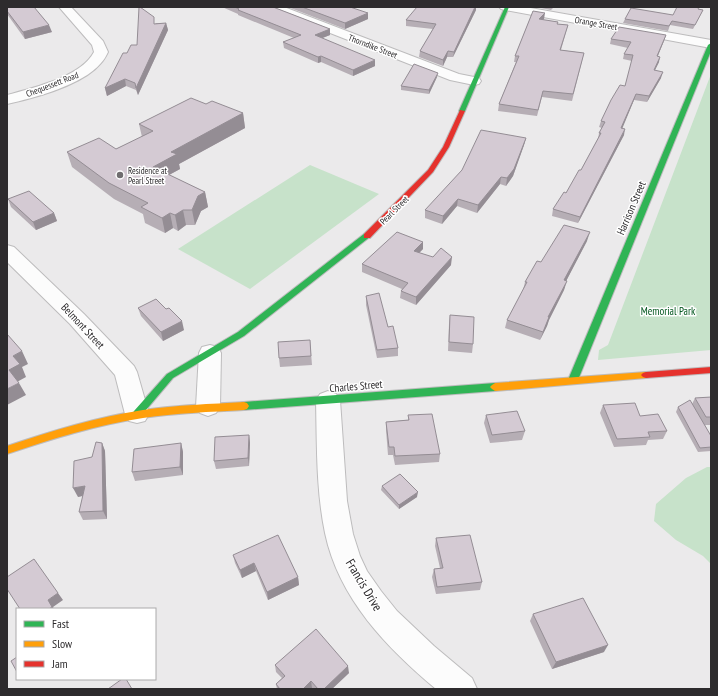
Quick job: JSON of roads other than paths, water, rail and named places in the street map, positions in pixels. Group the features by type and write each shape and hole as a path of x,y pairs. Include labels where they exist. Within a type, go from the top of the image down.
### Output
{"street":[{"name":"Chequessett Road","path":"7,100 77,75 89,68 99,59 102,52 98,44 65,7"},
{"name":"Thorndike Street","path":"273,7 455,77 474,81"},
{"name":"Pearl Street","path":"137,414 170,376 241,334 316,278 372,232 436,166 450,138 506,7"},
{"name":"Orange Street","path":"506,7 711,44"},
{"name":"Harrison Street","path":"573,380 711,44"},
{"name":"Belmont Street","path":"7,250 77,319 126,372 137,414"},
{"path":"208,408 210,353"},
{"name":"Charles Street","path":"7,450 79,427 137,414 711,370"},
{"name":"Francis Drive","path":"328,400 335,511 339,535 347,559 371,601 387,622 421,656 461,689"}],"place":[{"name":"Residence at Pearl Street","path":"120,175"}],"park label":[{"name":"Memorial Park","path":"668,311"}]}
